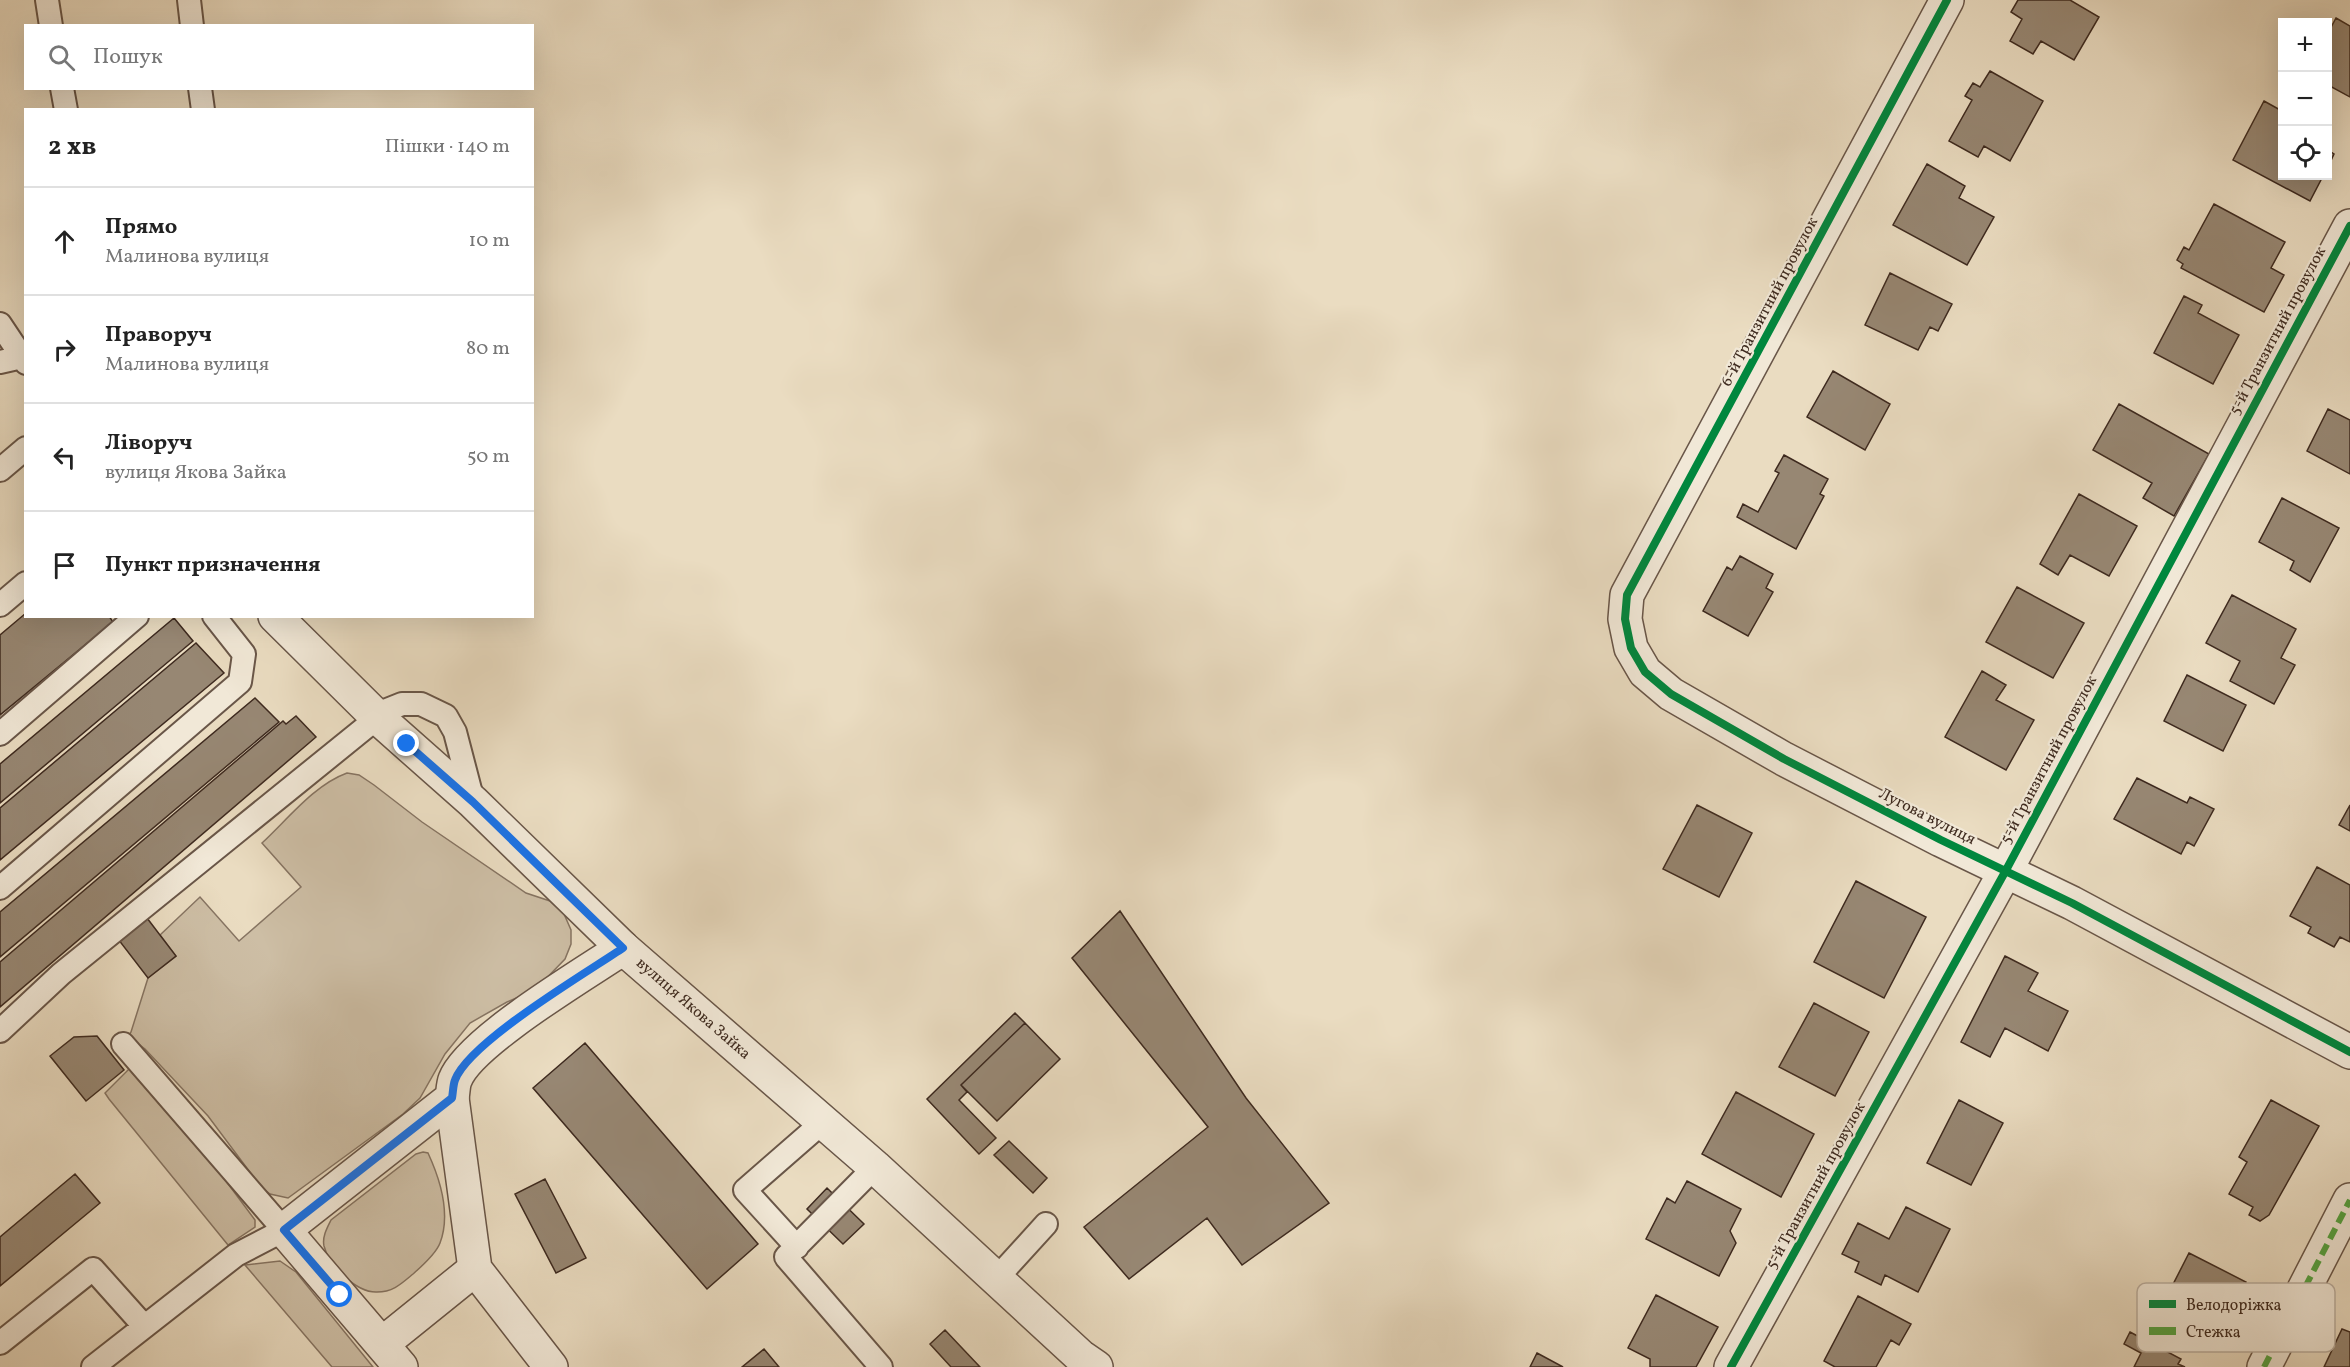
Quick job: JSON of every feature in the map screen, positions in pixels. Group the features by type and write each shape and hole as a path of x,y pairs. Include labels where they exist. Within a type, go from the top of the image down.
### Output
{"street":[{"name":"6-й Транзитний провулок","path":"1625,619 1627,595 1947,0"},
{"name":"5-й Транзитний провулок","path":"1731,1367 2004,872 2350,226"},
{"name":"вулиця Якова Зайка","path":"277,618 377,717 473,802 623,948 874,1167 996,1279 1081,1363"},
{"name":"Лугова вулиця","path":"1625,619 1631,648 1645,672 1671,694 1784,759 2004,872 2072,903 2350,1052"},
{"path":"551,1367 474,1269 452,1098 455,1080 475,1053 505,1028 623,948"},
{"path":"452,1098 284,1230 392,1355 474,1269"},
{"path":"2307,1283 2350,1200"},
{"path":"2264,1367 2272,1352"}],"lane":[{"path":"47,0 51,24"},
{"path":"189,0 192,24"},
{"path":"62,90 66,108"},
{"path":"201,90 203,108"},
{"path":"0,324 16,361"},
{"path":"0,470 24,450"},
{"path":"0,605 24,585"},
{"path":"0,734 135,618"},
{"path":"0,888 240,682 244,654 216,618"},
{"path":"0,1032 61,974 377,717 402,704 422,704 446,716 454,732 473,802"},
{"path":"93,1367 236,1255 284,1230 123,1044"},
{"path":"797,1247 745,1190 824,1122"},
{"path":"874,1167 786,1257 881,1367"},
{"path":"996,1279 1046,1224"},
{"path":"0,1343 93,1269 144,1326"}],"shaded area":[{"path":"347,773 359,775 374,785 422,822 526,893 550,901 564,914 571,930 571,944 565,959 535,990 507,1002 470,1023 445,1054 420,1098 403,1114 288,1198 270,1194 261,1187 208,1116 145,1049 137,1043 126,1040 131,1032 148,978 176,956 160,935 200,897 239,941 301,887 262,843 312,794 335,778"},
{"path":"129,1069 223,1177 255,1220 255,1227 228,1245 109,1099 105,1093"},
{"path":"428,1153 443,1197 444,1220 440,1243 428,1260 396,1287 388,1291 377,1292 361,1288 338,1270 327,1254 324,1239 328,1226 331,1220 416,1154"},
{"path":"280,1261 296,1272 373,1367 332,1367 245,1265"}],"building":[{"path":"2018,0 2070,0 2099,17 2074,60 2041,41 2033,54 2010,41 2022,19 2011,12"},
{"path":"2336,18 2350,26 2350,97 2332,87 2332,26"},
{"path":"1990,71 2043,101 2010,161 1984,146 1978,157 1949,141 1972,100 1965,96 1973,83 1980,87"},
{"path":"2264,101 2278,109 2278,180 2321,180 2310,201 2233,160"},
{"path":"1927,164 1965,186 1959,198 1994,217 1967,265 1893,225"},
{"path":"2214,204 2285,242 2271,268 2284,275 2264,312 2181,268 2183,264 2177,260 2184,247 2189,250"},
{"path":"1890,273 1952,304 1938,331 1930,327 1918,350 1865,325"},
{"path":"2184,296 2202,305 2198,313 2239,335 2213,384 2154,353"},
{"path":"1833,371 1890,404 1865,450 1807,417"},
{"path":"2119,404 2209,454 2174,516 2143,498 2152,483 2093,450"},
{"path":"2328,409 2350,420 2350,474 2307,451"},
{"path":"1784,455 1828,479 1820,494 1824,496 1796,549 1737,517 1743,504 1758,512 1779,473 1775,471"},
{"path":"2079,494 2137,526 2109,576 2070,555 2058,575 2040,564"},
{"path":"2282,498 2339,528 2310,582 2290,570 2294,561 2259,542"},
{"path":"1740,556 1773,574 1766,588 1773,592 1748,636 1703,611 1727,567 1732,570"},
{"path":"2017,587 2084,623 2053,678 1986,642"},
{"path":"2232,595 2296,629 2281,658 2295,665 2274,704 2230,681 2240,661 2206,643"},
{"path":"24,615 24,618 110,618 113,622 0,715 0,635"},
{"path":"174,618 193,641 0,803 0,764"},
{"path":"196,643 224,673 0,860 0,808"},
{"path":"1982,671 2006,685 1996,700 2034,720 2006,770 1945,737"},
{"path":"2187,675 2246,705 2223,751 2164,721"},
{"path":"255,698 279,722 0,957 0,912"},
{"path":"296,716 316,737 0,1007 0,962 283,721 286,724"},
{"path":"2137,778 2187,803 2190,797 2214,809 2194,846 2187,842 2181,854 2114,819"},
{"path":"1697,805 1752,833 1719,897 1663,869"},
{"path":"2350,805 2350,831 2339,825"},
{"path":"2317,867 2350,885 2350,942 2340,937 2334,947 2308,933 2311,927 2290,916"},
{"path":"1856,881 1926,917 1884,998 1814,962"},
{"path":"1120,911 1246,1098 1329,1203 1242,1265 1207,1218 1129,1279 1084,1227 1208,1127 1072,958"},
{"path":"147,918 176,956 148,978 118,939"},
{"path":"2005,956 2038,973 2028,991 2068,1011 2048,1051 2005,1028 1990,1057 1961,1042"},
{"path":"1814,1003 1869,1032 1835,1096 1779,1067"},
{"path":"1015,1013 1025,1023 961,1085 967,1092 959,1100 996,1138 979,1154 927,1099"},
{"path":"1025,1023 1060,1059 997,1121 961,1085"},
{"path":"97,1036 124,1070 86,1101 50,1056 74,1037"},
{"path":"585,1043 758,1244 707,1289 533,1088"},
{"path":"1736,1092 1814,1134 1781,1197 1702,1154"},
{"path":"1959,1100 2003,1123 1971,1185 1927,1163"},
{"path":"2271,1100 2319,1126 2269,1215 2260,1221 2249,1215 2253,1207 2229,1194 2247,1162 2239,1157"},
{"path":"1009,1141 1047,1178 1033,1193 994,1155"},
{"path":"75,1174 100,1203 0,1286 0,1237"},
{"path":"545,1179 586,1258 556,1273 515,1194"},
{"path":"1687,1181 1741,1209 1730,1231 1736,1243 1719,1276 1646,1239 1667,1198 1675,1203"},
{"path":"827,1188 864,1224 843,1244 807,1209"},
{"path":"1906,1207 1950,1229 1918,1292 1885,1275 1881,1285 1855,1272 1859,1262 1842,1254 1858,1223 1889,1239"},
{"path":"2189,1253 2246,1282 2245,1283 2174,1283"},
{"path":"1656,1295 1718,1327 1696,1367 1650,1367 1650,1359 1628,1348"},
{"path":"1858,1296 1911,1324 1899,1345 1891,1340 1876,1367 1835,1367 1824,1361"},
{"path":"2342,1329 2350,1332 2350,1367 2324,1367 2331,1352 2335,1352 2335,1344"},
{"path":"945,1330 980,1367 951,1367 930,1344"},
{"path":"2130,1332 2137,1336 2137,1351 2124,1344"},
{"path":"764,1349 779,1367 742,1367"},
{"path":"2139,1352 2168,1352 2181,1359 2178,1364 2185,1367 2134,1367 2141,1353"},
{"path":"1537,1353 1563,1367 1530,1367"}],"marked path":[{"path":"2307,1283 2350,1200"},
{"path":"2264,1367 2272,1352"}],"cycle path":[{"path":"1947,0 1627,595 1625,619 1631,648 1645,672 1671,694 1784,759 1941,840 2072,903 2350,1052"},
{"path":"1731,1367 2005,872 2350,226"}],"route":[{"path":"340,1295 284,1230 452,1098 455,1080 475,1053 505,1028 623,948 473,802 407,744"}]}
